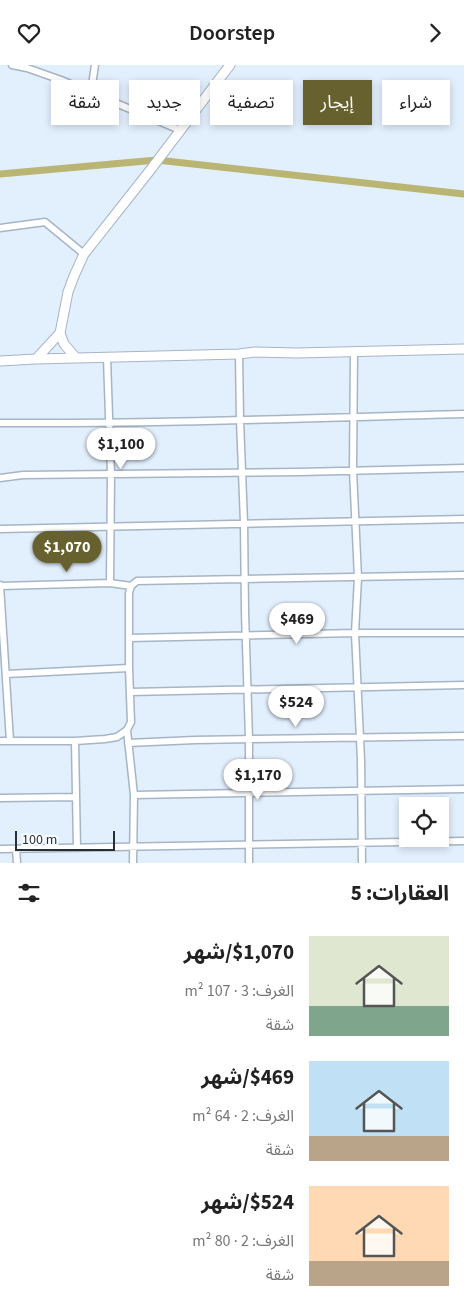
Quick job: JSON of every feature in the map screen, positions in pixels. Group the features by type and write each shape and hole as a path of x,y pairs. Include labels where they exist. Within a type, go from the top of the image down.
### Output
{"main road":[{"path":"76,358 64,344 60,333 68,292 84,254 230,65"},
{"path":"36,359 60,333"},
{"path":"0,361 255,352 297,353 464,349"}],"street":[{"path":"12,65 27,67 60,80"},
{"path":"93,80 95,65"},
{"path":"119,104 180,130"},
{"path":"0,228 45,222 84,254"},
{"path":"354,351 353,470 358,578 355,633 361,760 362,863"},
{"path":"239,354 244,523 249,863"},
{"path":"107,358 110,583"},
{"path":"0,423 108,423 464,414"},
{"path":"0,478 23,475 464,468"},
{"path":"0,529 464,519"},
{"path":"133,863 134,795 127,731 131,722 129,593 131,586 137,581 464,575"},
{"path":"10,741 6,674 2,648 0,585 110,583 131,586"},
{"path":"129,638 355,633 464,633"},
{"path":"6,674 129,668"},
{"path":"130,692 464,685"},
{"path":"0,741 105,739 117,737 127,731"},
{"path":"128,743 464,735"},
{"path":"75,741 77,848"},
{"path":"134,795 464,789"},
{"path":"0,798 76,797"},
{"path":"0,849 464,841"},
{"path":"16,849 17,863"}],"waterway":[{"path":"0,174 157,160 464,194"}]}
